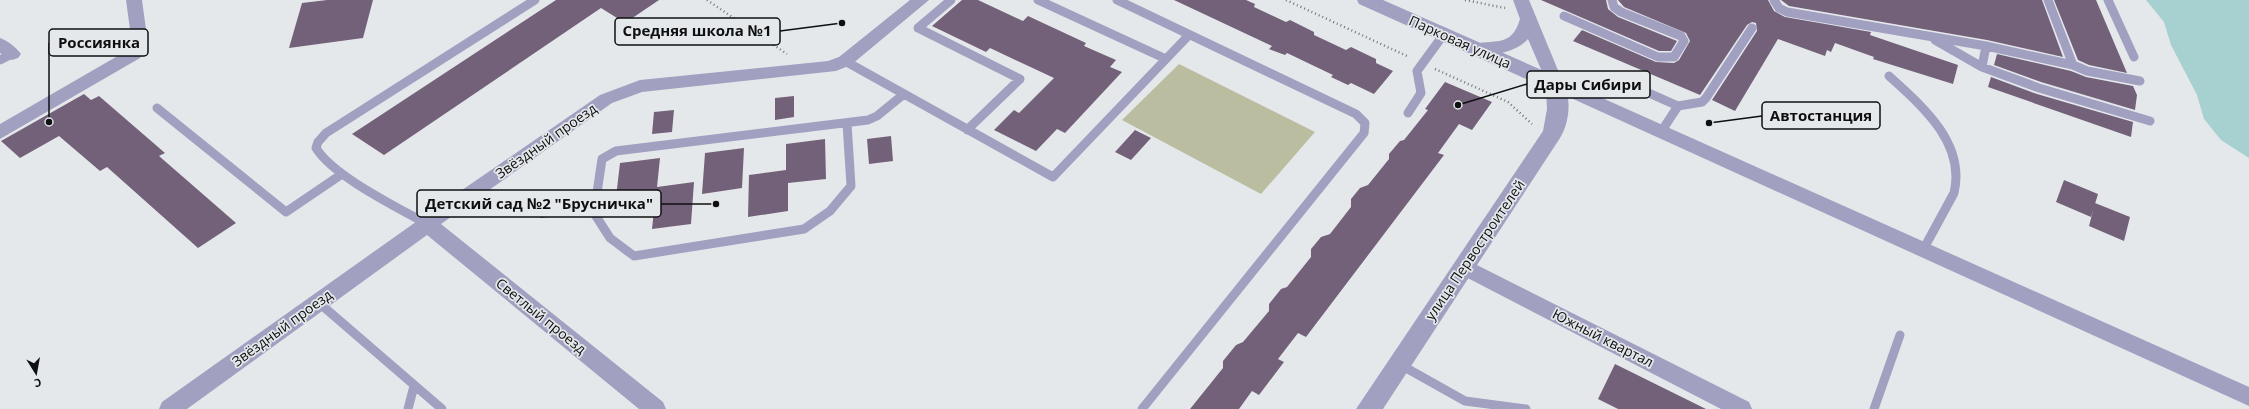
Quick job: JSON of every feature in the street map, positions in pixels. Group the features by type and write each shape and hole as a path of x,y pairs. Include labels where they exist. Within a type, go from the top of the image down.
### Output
{"street":[{"path":"0,132 134,54 140,44 134,0"},
{"name":"Звёздный проезд","path":"170,409 427,224 606,99 625,90 640,86 814,70 830,67 845,61 920,0"},
{"name":"Парковая улица","path":"1366,0 1555,84"},
{"path":"1521,0 1555,84 2249,396"},
{"path":"1477,49 1508,46 1520,40 1526,30 1529,18"},
{"name":"улица Первостроителей","path":"1368,409 1465,267 1553,133 1558,120 1555,84"},
{"name":"Светлый проезд","path":"427,224 655,409"},
{"name":"Южный квартал","path":"1465,267 1741,409"}],"lane":[{"path":"427,224 342,174 319,156 316,148 318,141 326,134 535,0"},
{"path":"951,0 918,28 1020,79 967,130"},
{"path":"1038,0 1166,59"},
{"path":"1117,0 1356,114 1365,123 1364,133 1142,409"},
{"path":"1564,16 1658,57 1674,57 1684,41 1682,36 1621,12 1614,7 1612,0"},
{"path":"1774,0 1779,8 1787,12 1986,46 2073,65 2087,71 2140,81"},
{"path":"2048,0 2073,65"},
{"path":"2108,0 2134,57"},
{"path":"1615,78 1678,106 1702,102 1752,28"},
{"path":"1408,112 1421,93 1417,70 1444,34"},
{"path":"845,61 1053,177 1189,35"},
{"path":"1928,36 1982,67 2039,88 2150,121"},
{"path":"1982,67 1986,46"},
{"path":"1889,76 1922,106 1937,124 1951,152 1956,170 1955,192 1923,250"},
{"path":"847,123 851,186 847,194 813,226 804,229 634,256 625,253 597,220 594,213 602,159 616,151 847,123 877,116 904,94"},
{"path":"1661,132 1678,106"},
{"path":"157,108 286,212 342,174"},
{"path":"318,302 442,409"},
{"path":"1874,409 1900,335"},
{"path":"1399,364 1467,405 1526,409"},
{"path":"408,409 414,386"}],"path":[{"path":"707,0 793,58"},
{"path":"1465,0 1505,9"}],"green space":[{"path":"1179,64 1315,132 1261,194 1122,120"}],"water":[{"path":"2146,0 2249,0 2249,158 2221,140 2204,119 2197,95 2171,45 2164,22"}],"building":[{"path":"327,0 373,0 363,38 289,48 302,3"},
{"path":"556,0 659,0 625,23 601,8 384,155 352,134"},
{"path":"962,0 978,0 1023,21 1028,16 1086,43 1084,46 1116,60 1110,67 1122,72 1065,133 1057,129 1036,151 994,130 1014,110 1019,113 1054,78 990,48 986,52 932,26"},
{"path":"1174,0 1246,0 1255,4 1254,7 1286,22 1290,20 1314,32 1314,35 1346,50 1351,47 1376,59 1376,63 1393,71 1374,94 1351,83 1348,85 1331,77 1333,75 1287,53 1285,55 1269,49 1272,46"},
{"path":"1541,0 1606,0 1608,9 1618,17 1677,41 1671,51 1659,51"},
{"path":"1618,0 1768,0 1774,11 1785,17 1871,32 1870,35 1958,65 1953,84 1873,59 1874,57 1835,43 1831,52 1827,50 1825,56 1778,39 1735,111 1712,100 1757,31 1756,23 1752,22 1747,25 1700,95 1573,41 1582,30 1656,62 1674,63 1679,60 1690,41 1686,33 1624,7"},
{"path":"1781,0 2042,0 2063,57 1987,40 1789,6"},
{"path":"2054,0 2096,0 2127,73 2089,65 2078,60"},
{"path":"1997,54 2071,71 2086,77 2133,86 2137,95 2135,110 2041,82 1994,65"},
{"path":"1991,77 2037,94 2133,122 2131,137 1988,87"},
{"path":"1445,82 1492,102 1472,130 1459,124 1438,153 1444,155 1306,337 1298,333 1278,359 1284,362 1259,395 1252,391 1239,409 1190,409 1223,368 1223,361 1236,345 1243,342 1269,311 1269,304 1281,289 1287,287 1311,257 1311,249 1321,237 1330,234 1351,207 1351,199 1360,188 1368,185 1389,159 1389,154 1400,141 1404,140 1428,110 1425,109"},
{"path":"84,94 91,100 99,96 165,153 159,156 236,223 198,248 107,167 100,171 59,136 20,158 1,141"},
{"path":"794,96 794,117 775,120 775,98"},
{"path":"674,110 672,132 652,134 654,112"},
{"path":"1135,130 1151,138 1131,160 1115,152"},
{"path":"891,136 893,161 869,164 867,139"},
{"path":"825,139 826,179 788,183 788,211 748,217 749,175 786,170 786,144"},
{"path":"744,148 742,188 702,194 705,153"},
{"path":"660,158 657,187 694,182 691,224 652,229 655,201 615,206 620,163"},
{"path":"2064,180 2098,194 2091,217 2056,202"},
{"path":"560,199 557,216 540,218 543,202"},
{"path":"2095,203 2130,217 2124,241 2089,226"},
{"path":"1615,364 1706,409 1618,409 1598,399"}],"place":[{"name":"Средняя школа №1","path":"842,23"},
{"name":"Дары Сибири","path":"1458,105"},
{"name":"Россиянка","path":"49,122"},
{"name":"Автостанция","path":"1709,123"},
{"name":"Детский сад №2 \"Брусничка\"","path":"716,204"}]}
